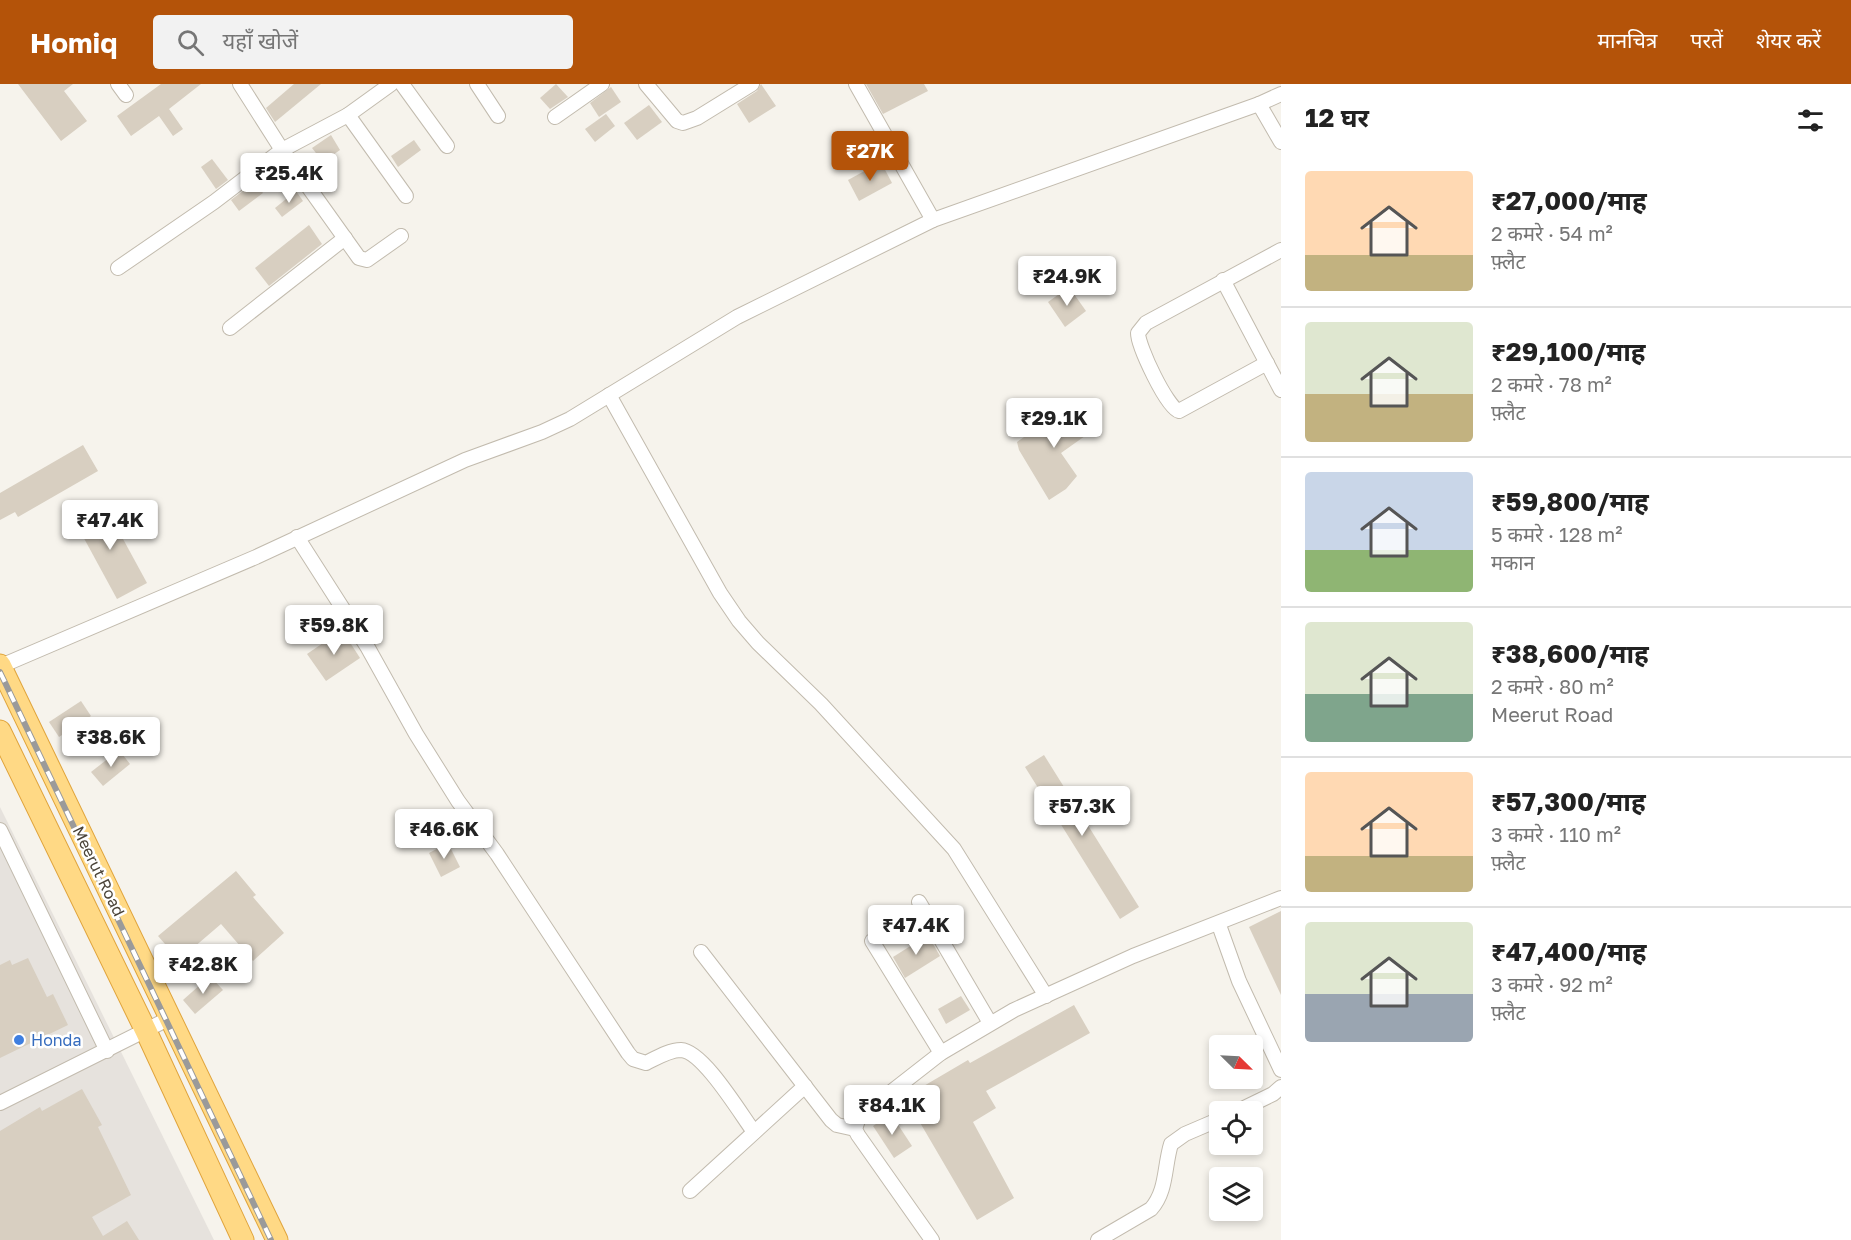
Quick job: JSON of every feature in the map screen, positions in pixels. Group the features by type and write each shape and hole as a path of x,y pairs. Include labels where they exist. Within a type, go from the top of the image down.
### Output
{"highway":[{"name":"Meerut Road","path":"0,665 277,1240"},
{"name":"Meerut Road","path":"0,731 146,1031 243,1240"}],"street":[{"path":"240,84 282,150 364,261 401,236"},
{"path":"118,267 214,202 282,150 348,115 391,84"},
{"path":"402,84 447,146"},
{"path":"477,84 498,116"},
{"path":"555,117 602,84"},
{"path":"646,84 677,121 683,123 752,84"},
{"path":"856,84 933,220"},
{"path":"0,665 297,537 465,460 542,432 609,395 737,317 933,220 1259,104 1281,94"},
{"path":"1259,104 1281,142"},
{"path":"348,115 406,196"},
{"path":"230,328 345,237"},
{"path":"1267,363 1184,410 1174,409 1169,405 1140,344 1138,333 1146,323 1223,280 1280,254"},
{"path":"1223,280 1281,390"},
{"path":"609,395 720,593 739,621 821,704 954,849 1046,996"},
{"path":"297,537 368,648 416,734 458,801 497,854 628,1053 640,1063 646,1063 677,1050 683,1050 697,1058 754,1132"},
{"path":"0,830 107,1051"},
{"path":"855,1129 859,1117 941,1053 990,1023 1133,956 1219,925 1281,898"},
{"path":"919,902 990,1023"},
{"path":"1219,925 1239,981 1281,1070"},
{"path":"872,941 941,1053"},
{"path":"701,952 831,1120 837,1125 855,1129 932,1240"},
{"path":"0,1103 170,1018"},
{"path":"690,1191 805,1086"},
{"path":"1259,1101 1281,1087"},
{"path":"1098,1240 1151,1209 1157,1203 1162,1192 1171,1144 1185,1134 1209,1124"}],"shaded area":[{"path":"0,807 214,1240 0,1240"}],"building":[{"path":"18,84 73,84 64,91 87,121 61,141"},
{"path":"161,84 201,84 169,109 183,129 173,136 159,116 131,136 117,116"},
{"path":"294,84 321,84 275,122 266,108"},
{"path":"556,84 568,97 550,109 540,98"},
{"path":"761,84 776,106 749,123 737,104 757,91"},
{"path":"866,84 924,84 928,91 883,114"},
{"path":"611,87 621,102 599,117 590,103"},
{"path":"649,105 662,122 637,140 624,123"},
{"path":"606,114 615,126 595,142 585,129"},
{"path":"331,135 340,150 323,162 312,148"},
{"path":"414,140 421,150 398,167 391,156"},
{"path":"212,159 228,180 216,189 201,167"},
{"path":"881,162 892,183 859,201 848,180"},
{"path":"279,163 284,169 260,189 263,193 239,211 231,200"},
{"path":"296,191 303,201 282,217 275,208"},
{"path":"309,225 322,244 269,286 255,268"},
{"path":"1069,287 1086,311 1065,327 1048,302"},
{"path":"1073,402 1092,431 1061,453 1077,476 1066,489 1049,500 1019,450 1017,442"},
{"path":"83,445 98,471 18,517 15,512 0,520 0,493"},
{"path":"104,504 147,583 117,599 74,520"},
{"path":"342,630 360,658 326,681 307,654"},
{"path":"81,701 91,716 59,737 49,722"},
{"path":"119,750 130,764 103,786 91,772"},
{"path":"1044,755 1139,907 1120,919 1025,767"},
{"path":"448,843 460,867 441,877 429,853"},
{"path":"236,871 256,895 253,897 284,933 253,961 221,924 179,960 158,936"},
{"path":"905,909 912,920 889,936 882,925"},
{"path":"1281,911 1281,995 1249,927"},
{"path":"928,935 940,956 905,978 893,957"},
{"path":"28,958 47,997 53,994 68,1025 0,1058 0,965 10,960 12,965"},
{"path":"210,976 223,990 195,1014 183,1000"},
{"path":"961,996 970,1010 946,1024 938,1009"},
{"path":"1074,1005 1090,1033 986,1091 996,1108 973,1122 1014,1198 977,1220 905,1097 968,1060 970,1063"},
{"path":"82,1089 102,1125 98,1127 131,1195 92,1217 103,1236 127,1221 139,1240 0,1240 0,1131 40,1107 42,1111"},
{"path":"891,1114 912,1146 894,1158 873,1126"}],"railway":[{"path":"0,672 271,1240"}],"place":[{"name":"Honda","path":"19,1040"}]}
